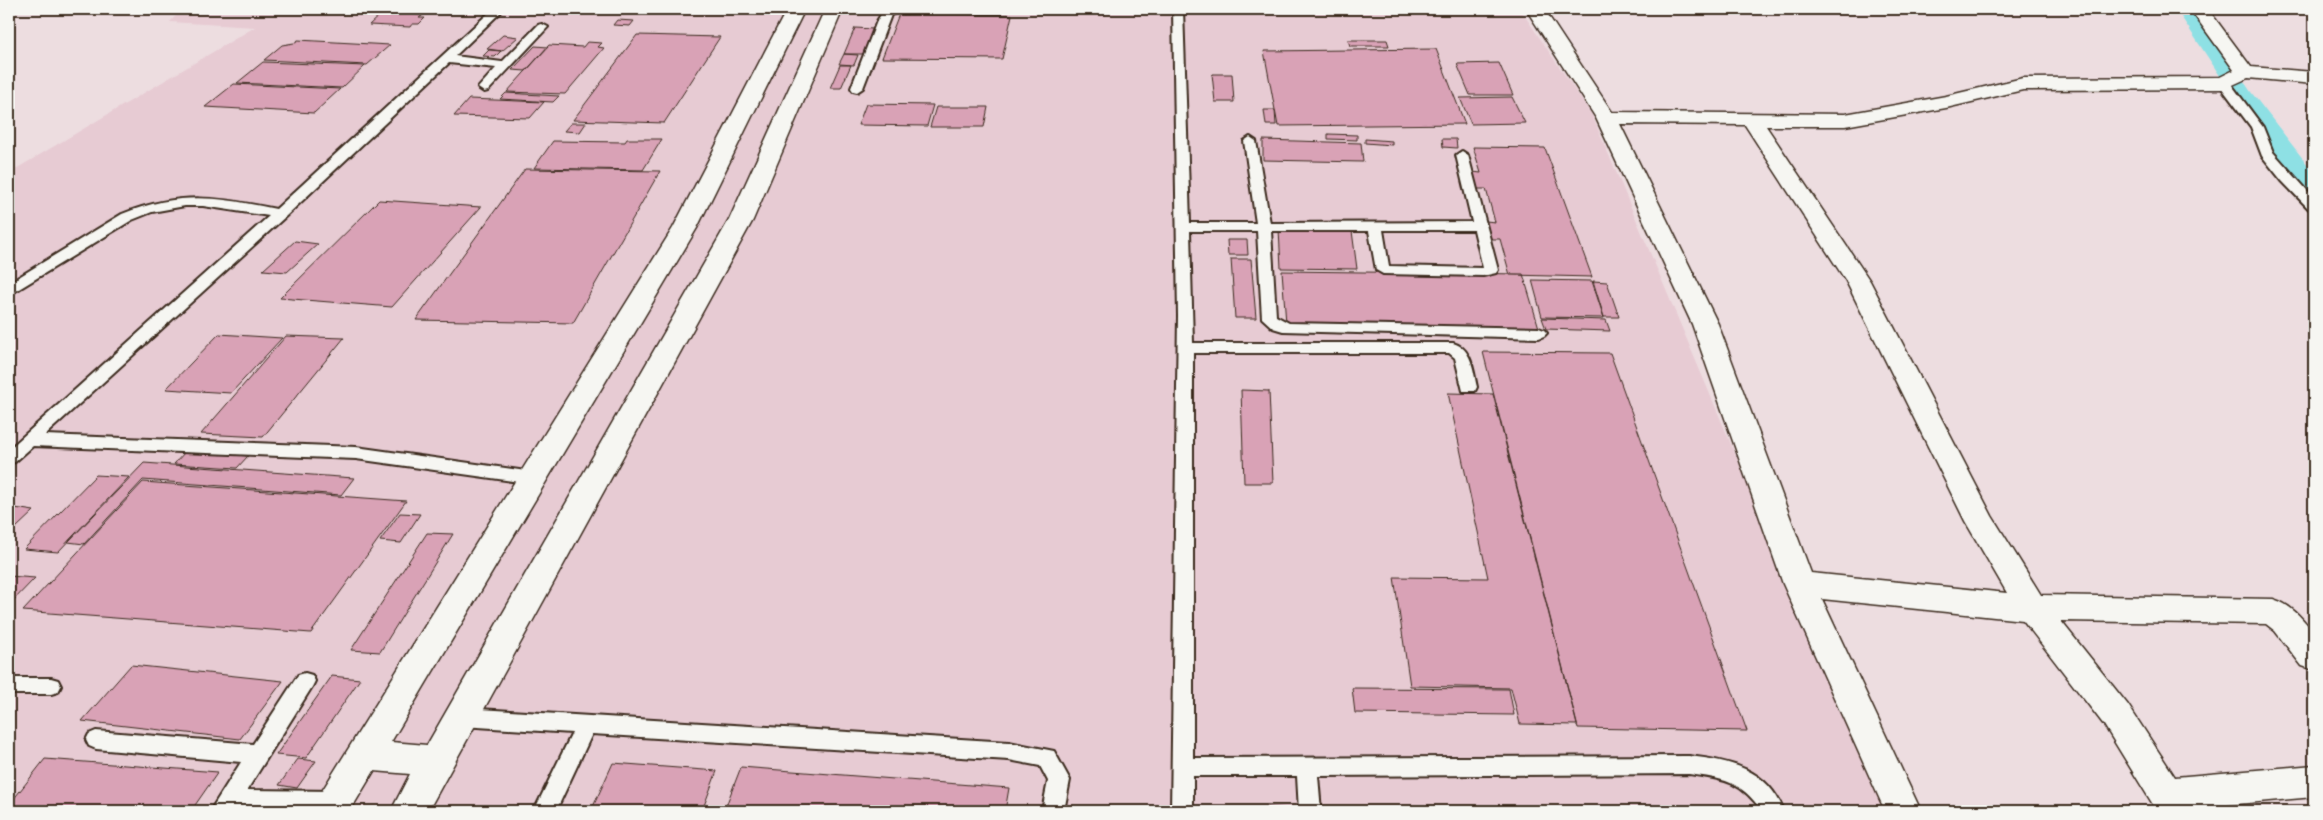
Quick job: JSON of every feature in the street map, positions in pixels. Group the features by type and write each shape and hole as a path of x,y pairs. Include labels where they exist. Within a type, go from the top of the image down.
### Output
{"street":[{"path":"333,806 685,228 796,9"},
{"path":"409,811 741,220 834,9"},
{"path":"1535,9 1606,118 1705,324 1799,584 1903,811"},
{"path":"2200,9 2234,78"},
{"path":"1606,118 1845,120 1946,102 2023,84 2234,78 2314,78"},
{"path":"1752,120 1858,281 1980,521 2032,608 2116,715 2172,803 2314,781"},
{"path":"1799,584 2032,608 2251,610 2273,612 2286,622 2314,656"},
{"path":"364,755 437,761"}],"lane":[{"path":"9,458 280,214 448,59 499,9"},
{"path":"857,88 882,21 887,13 902,9"},
{"path":"1178,9 1185,348 1182,811"},
{"path":"484,88 542,27"},
{"path":"448,59 506,66"},
{"path":"2234,78 2267,153 2287,178 2314,206"},
{"path":"1250,141 1264,227 1269,318 1278,326 1288,328 1539,332"},
{"path":"1375,226 1383,270 1484,272 1491,270 1462,155"},
{"path":"9,289 127,217 146,208 192,200 218,202 280,214"},
{"path":"1182,227 1481,226"},
{"path":"1185,348 1453,348 1462,356 1469,387"},
{"path":"29,440 356,453 533,478"},
{"path":"225,805 305,681"},
{"path":"9,686 51,686"},
{"path":"462,717 1009,751 1047,758 1059,780 1053,811"},
{"path":"545,811 586,726"},
{"path":"96,740 258,754"},
{"path":"1182,767 1689,764 1730,772 1752,786 1771,806 1773,811"},
{"path":"1307,766 1310,811"},
{"path":"225,805 333,806"}],"shaded area":[{"path":"182,9 1520,9 1592,115 1886,811 9,811 9,173 255,27 170,22"}],"building":[{"path":"337,9 435,9 432,12 335,11"},
{"path":"382,13 423,15 419,18 425,18 419,24 412,24 410,27 369,25"},
{"path":"899,14 1012,15 1002,59 882,58"},
{"path":"617,20 634,21 630,26 613,25"},
{"path":"855,28 873,29 863,54 844,54"},
{"path":"503,35 518,37 502,51 487,49"},
{"path":"637,35 720,37 664,123 573,120"},
{"path":"298,40 390,45 367,65 264,60 282,45 294,43"},
{"path":"1348,40 1387,40 1389,46 1350,46"},
{"path":"587,42 602,43 598,47 604,48 565,94 507,92 549,45 583,47"},
{"path":"535,46 548,47 526,71 512,70"},
{"path":"1436,49 1465,124 1278,126 1264,51"},
{"path":"489,50 501,51 495,57 483,56"},
{"path":"844,54 858,55 854,65 839,64"},
{"path":"263,62 365,66 342,88 237,83"},
{"path":"1499,63 1513,95 1470,95 1457,64"},
{"path":"840,65 851,65 841,88 830,88"},
{"path":"1212,74 1232,74 1234,102 1215,102"},
{"path":"234,84 340,89 314,113 205,107"},
{"path":"506,93 559,96 553,102 500,99"},
{"path":"1512,97 1525,123 1471,124 1460,98"},
{"path":"469,99 544,102 530,118 454,116"},
{"path":"866,104 933,105 927,126 858,125"},
{"path":"936,107 988,107 984,127 930,127"},
{"path":"1264,110 1275,110 1276,125 1266,125"},
{"path":"571,123 586,123 580,132 564,131"},
{"path":"1328,134 1357,135 1357,140 1328,139"},
{"path":"627,139 662,139 643,170 534,168 553,141 625,142"},
{"path":"1365,139 1392,141 1392,145 1365,143"},
{"path":"1442,139 1456,139 1457,148 1443,147"},
{"path":"1263,140 1361,143 1363,162 1263,160"},
{"path":"1473,147 1545,148 1592,277 1510,275 1500,239 1491,239 1486,221 1495,222 1486,189 1477,189 1473,172 1481,173"},
{"path":"525,169 660,171 573,323 416,320"},
{"path":"379,200 481,207 392,307 280,298"},
{"path":"1279,229 1352,231 1357,269 1281,268"},
{"path":"1227,240 1247,240 1248,255 1228,255"},
{"path":"295,241 318,244 287,272 263,270"},
{"path":"1231,259 1251,259 1256,318 1235,318"},
{"path":"1282,271 1523,274 1539,328 1286,323"},
{"path":"1532,280 1592,281 1604,318 1542,317"},
{"path":"1593,281 1607,282 1619,317 1604,317"},
{"path":"1542,318 1606,320 1610,331 1546,329"},
{"path":"219,334 282,338 231,393 166,389"},
{"path":"286,336 344,338 263,437 201,434"},
{"path":"1483,352 1610,353 1747,731 1578,728"},
{"path":"1241,390 1269,391 1273,483 1244,483"},
{"path":"1448,393 1493,394 1577,725 1520,724 1511,688 1410,686 1394,577 1488,578"},
{"path":"186,451 248,456 237,468 174,464"},
{"path":"144,463 354,478 341,495 143,480 84,544 68,542"},
{"path":"96,475 129,477 58,552 24,549"},
{"path":"143,482 406,501 311,633 23,611"},
{"path":"15,508 34,511 16,528 9,527 9,514"},
{"path":"400,513 420,514 401,543 380,541"},
{"path":"427,533 453,534 380,652 351,650"},
{"path":"9,576 35,578 9,605"},
{"path":"131,665 283,681 240,739 82,721"},
{"path":"332,676 360,679 306,758 276,755"},
{"path":"1352,688 1509,689 1514,715 1355,713"},
{"path":"45,759 218,772 191,811 9,811 9,805"},
{"path":"298,759 316,761 297,788 279,785"},
{"path":"613,763 717,771 702,811 591,811"},
{"path":"741,767 1009,788 1005,811 724,811"},
{"path":"1267,807 1291,809 1291,811 1267,811"},
{"path":"1330,810 1411,811 1330,811"}],"waterway":[{"path":"2186,9 2243,96 2314,188"}]}
